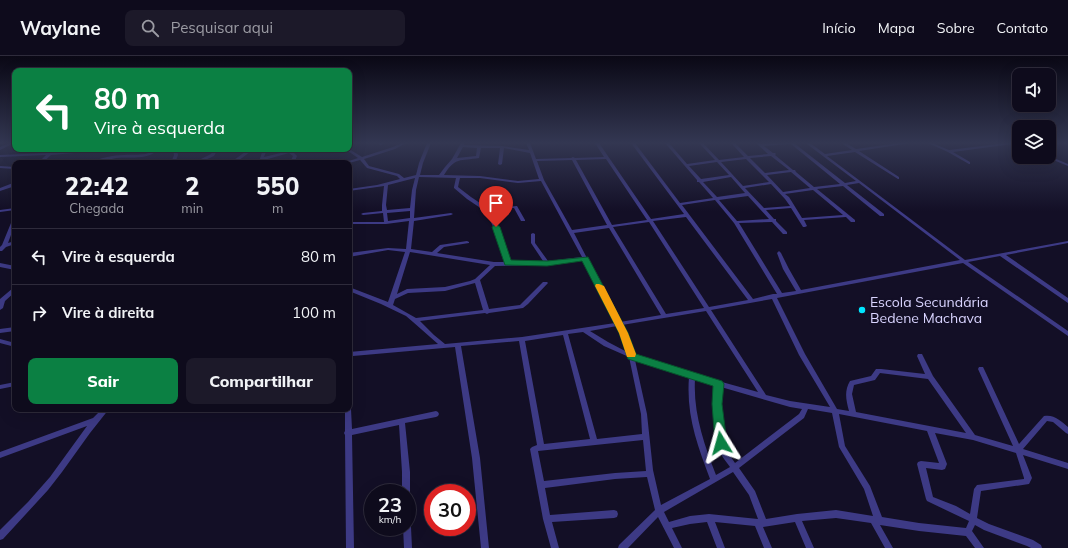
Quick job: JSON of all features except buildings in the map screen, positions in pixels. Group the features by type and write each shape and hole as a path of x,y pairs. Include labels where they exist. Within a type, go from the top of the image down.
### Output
{"street":[{"path":"367,166 368,168 398,174 403,179"},
{"path":"390,306 408,250 414,190 420,166"},
{"path":"441,176 448,166"},
{"path":"536,166 542,180 585,258 629,345 644,414 650,474 659,511 678,548"},
{"path":"577,166 611,227 664,316"},
{"path":"613,166 764,397"},
{"path":"651,166 751,300"},
{"path":"687,166 736,222 756,254 777,295 802,355 835,411 842,447 867,488 876,521 889,548"},
{"path":"723,166 786,233"},
{"path":"756,166 782,193 805,226"},
{"path":"788,166 812,188 853,221"},
{"path":"820,166 882,215"},
{"path":"839,166 965,262 1068,334"},
{"path":"880,166 898,178"},
{"path":"0,167 12,168"},
{"path":"764,174 794,171"},
{"path":"352,190 386,184 418,176 458,176 518,182 542,180"},
{"path":"458,176 456,187 485,210 490,216 501,239 508,263"},
{"path":"699,181 732,176"},
{"path":"743,187 772,182"},
{"path":"782,193 860,182"},
{"path":"386,184 384,205 386,223"},
{"path":"0,190 12,185"},
{"path":"680,204 717,200 749,194"},
{"path":"485,210 512,206 517,208 523,220"},
{"path":"764,209 792,206"},
{"path":"0,210 12,209"},
{"path":"363,214 413,209"},
{"path":"352,223 386,223 412,218 451,214"},
{"path":"571,232 688,215"},
{"path":"801,219 846,216"},
{"path":"736,222 774,220"},
{"path":"2,248 12,226"},
{"path":"533,234 534,243 547,263"},
{"path":"0,240 7,239"},
{"path":"433,254 442,246 467,242"},
{"path":"2,248 12,243"},
{"path":"352,354 565,333 1067,244"},
{"path":"352,255 388,249 408,250 494,264 547,263 585,258"},
{"path":"779,253 786,269 799,291"},
{"path":"756,254 762,254"},
{"path":"1002,255 1068,301"},
{"path":"393,298 407,292 445,289 477,280 494,264"},
{"path":"0,265 12,266"},
{"path":"477,280 487,312"},
{"path":"414,320 487,312 524,306 545,283"},
{"path":"352,291 390,306 414,320 443,345"},
{"path":"0,308 2,300 12,292"},
{"path":"0,331 12,329"},
{"path":"584,330 606,344 632,356 692,376 764,397 806,407 854,414 973,437 1068,466"},
{"path":"565,333 594,442"},
{"path":"522,338 541,447"},
{"path":"0,341 12,344"},
{"path":"458,344 476,458 485,548"},
{"path":"920,356 930,377 973,437"},
{"path":"968,532 973,520 978,489 980,487 1028,481 1018,450 981,368"},
{"path":"854,414 849,395 852,382 873,378 878,371 930,377"},
{"path":"692,376 690,399 694,424 714,480"},
{"path":"718,384 717,404 721,443 724,452 752,493 768,548"},
{"path":"0,387 12,385"},
{"path":"622,548 659,511 734,468 802,416 806,407"},
{"path":"0,536 60,470 94,421 103,412"},
{"path":"348,412 347,433 350,548"},
{"path":"347,433 436,414"},
{"path":"1018,450 1046,418 1055,420 1068,431"},
{"path":"1,455 94,421"},
{"path":"402,422 406,484"},
{"path":"930,429 943,464 942,467 922,464 929,498 987,527 1030,543 1038,548"},
{"path":"555,548 547,519 534,449 541,447 646,437"},
{"path":"540,485 615,476 650,474"},
{"path":"547,519 614,514"},
{"path":"667,526 690,520 709,518 760,523 836,514 920,528 968,532 980,548"},
{"path":"709,518 721,548"},
{"path":"797,518 810,548"},
{"path":"407,536 408,548"}],"slow traffic":[{"path":"599,286 624,333 631,354"}],"place":[{"name":"Escola Secundária Bedene Machava","path":"862,310"}],"route":[{"path":"496,227 508,263 547,263 585,258 624,333 632,356 718,384 717,404 721,443"}]}
